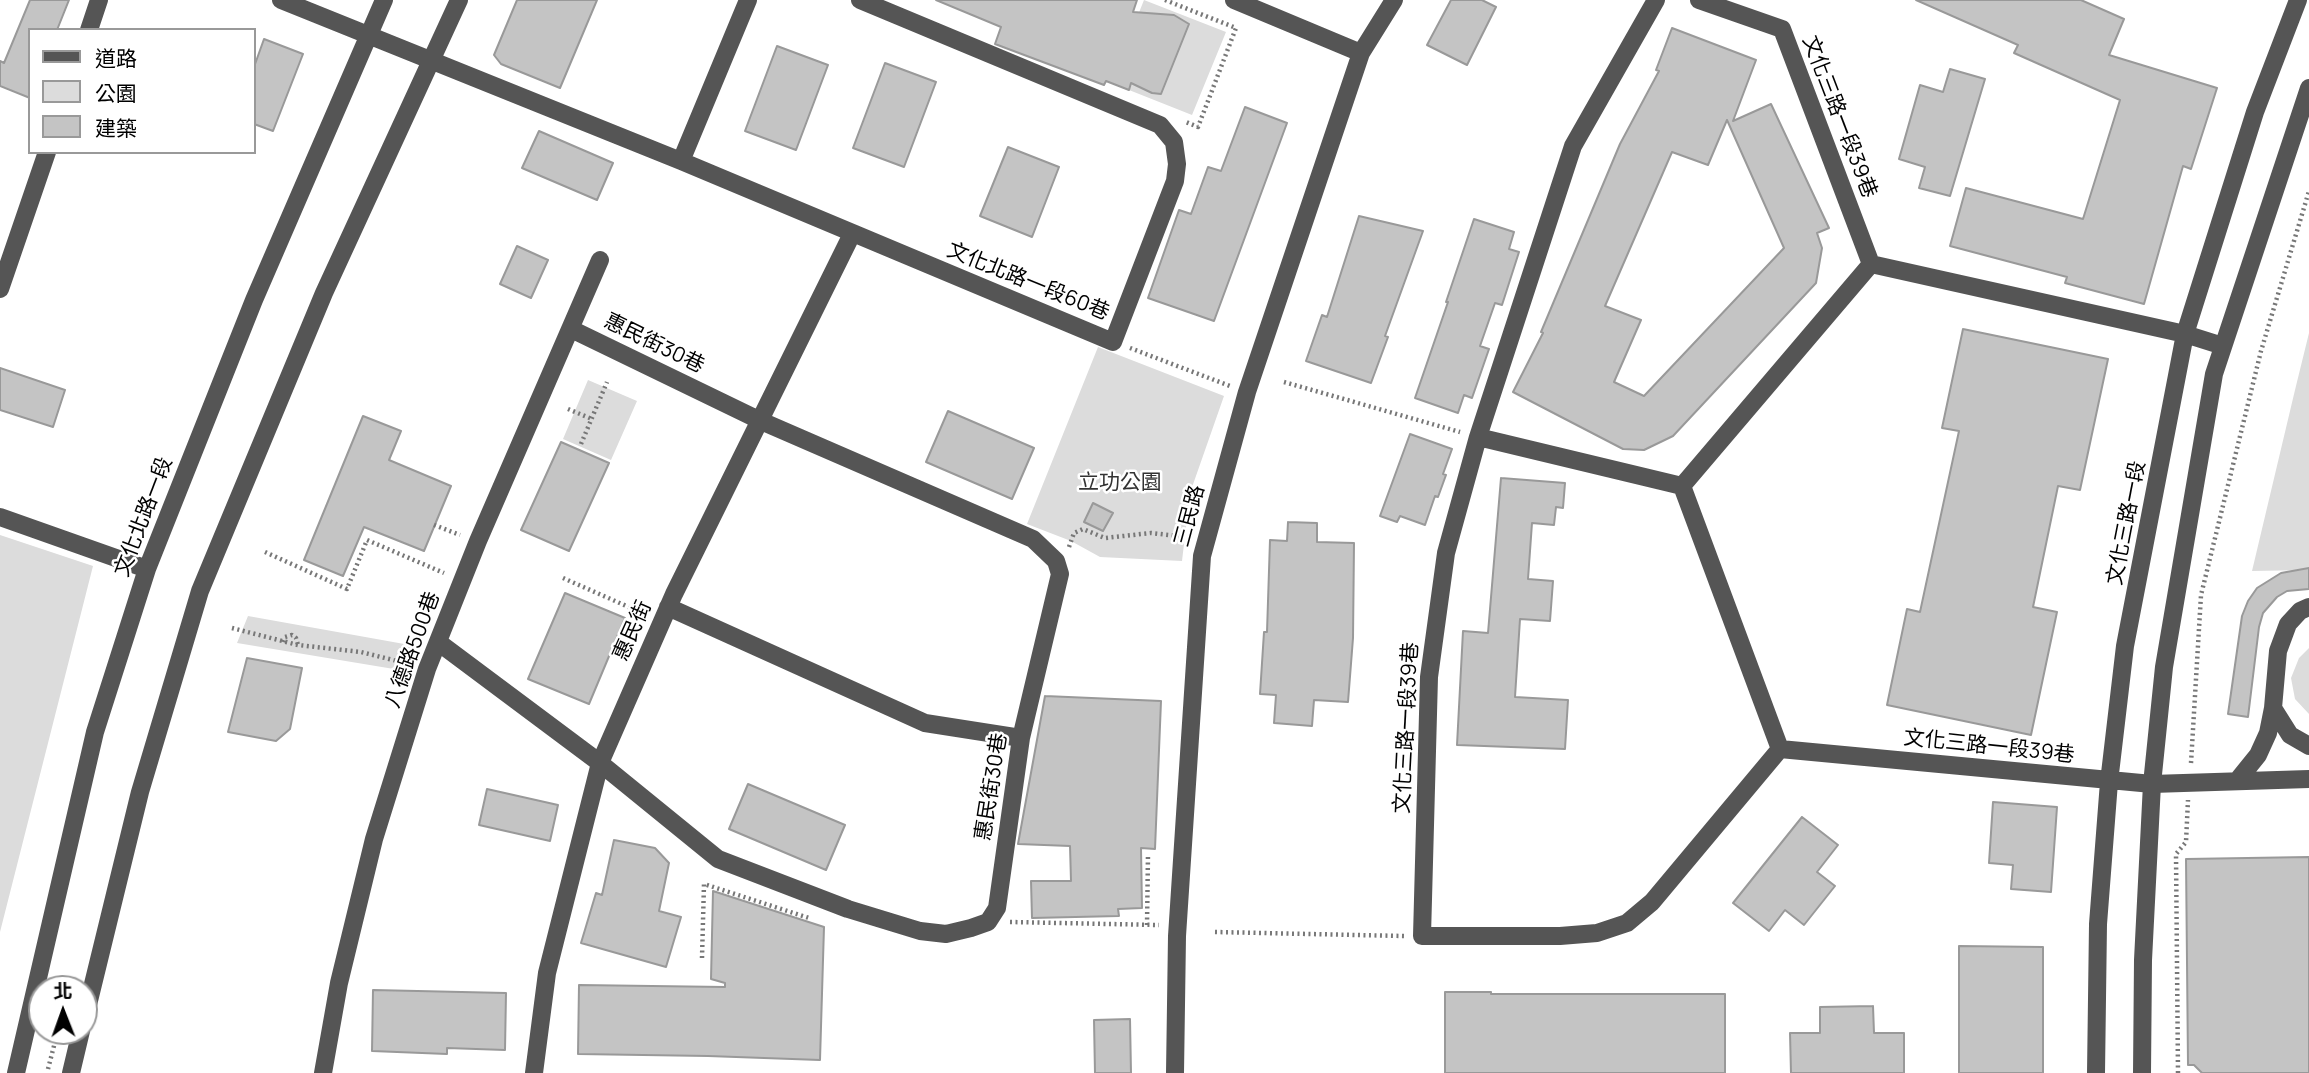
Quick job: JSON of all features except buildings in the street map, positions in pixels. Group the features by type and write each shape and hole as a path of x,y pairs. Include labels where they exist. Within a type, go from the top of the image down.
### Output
{"street":[{"path":"90,28 99,0"},
{"name":"文化北路一段60巷","path":"281,0 681,161 1113,342 1175,181 1177,164 1174,142 1160,125 860,0"},
{"name":"文化北路一段","path":"16,1073 95,732 147,569 254,300 384,0"},
{"path":"95,975 140,792 200,591 324,293 458,0"},
{"path":"681,161 748,0"},
{"path":"1234,0 1361,53"},
{"name":"三民路","path":"1175,1073 1177,936 1202,556 1247,392 1361,53 1394,0"},
{"name":"文化三路一段39巷","path":"1422,936 1429,677 1446,553 1478,437 1573,146 1657,0"},
{"name":"文化三路一段39巷","path":"1699,0 1782,29 1871,264"},
{"name":"文化三路一段","path":"2096,1073 2098,924 2109,782 2125,646 2152,517 2185,334 2255,112 2298,0"},
{"path":"2143,1073 2143,960 2152,784 2164,667 2214,374 2309,88"},
{"path":"0,289 46,154"},
{"name":"惠民街","path":"534,1073 547,973 600,763 668,607 852,234"},
{"name":"八德路500巷","path":"323,1073 339,983 374,839 427,669 478,541 600,260"},
{"path":"1682,486 1871,264 2185,334 2223,346"},
{"name":"惠民街30巷","path":"571,330 761,421 1033,539 1056,561 1060,574 1021,738 997,908 988,922"},
{"path":"1478,437 1682,486"},
{"path":"1422,936 1560,936 1597,933 1627,923 1652,902 1780,749 1682,486"},
{"path":"0,517 147,569"},
{"path":"668,607 925,723 1021,738"},
{"path":"2237,781 2258,755 2268,733 2278,651 2288,624 2300,611 2309,607"},
{"path":"438,642 600,763 718,859 848,909 920,930 946,934 988,922"},
{"path":"2273,708 2290,735 2309,746"},
{"name":"文化三路一段39巷","path":"1780,749 2109,782 2152,784 2309,779"},
{"path":"71,1073 78,1045"}],"path":[{"path":"1165,0 1236,28 1198,127 1179,120"},
{"path":"2178,1073 2176,854 2186,842 2201,595 2261,351 2309,191"},
{"path":"1113,342 1232,387"},
{"path":"581,444 607,382"},
{"path":"1284,382 1478,437"},
{"path":"568,409 592,419"},
{"path":"435,525 464,536"},
{"path":"1060,574 1074,533 1083,529 1105,538 1151,533 1189,537"},
{"path":"265,552 348,589 367,540 448,575"},
{"path":"563,578 640,612"},
{"path":"232,628 298,645 362,652 427,669"},
{"path":"1147,925 1148,854"},
{"path":"702,958 704,884 809,918"},
{"path":"988,922 1163,925"},
{"path":"1215,932 1422,936"},
{"path":"48,1069 54,1045"}],"green space":[{"path":"1144,0 1226,32 1192,115 1129,90 1134,76 1124,50"},
{"path":"2309,333 2309,570 2252,571 2295,390"},
{"name":"立功公園","path":"1098,347 1224,396 1190,493 1182,561 1100,557 1071,541 1027,524"},
{"path":"588,380 637,401 611,460 563,439"},
{"path":"0,535 93,566 0,932"},
{"path":"248,616 421,647 412,672 237,643"},
{"path":"2309,648 2309,714 2295,699 2291,678 2299,658"}]}
